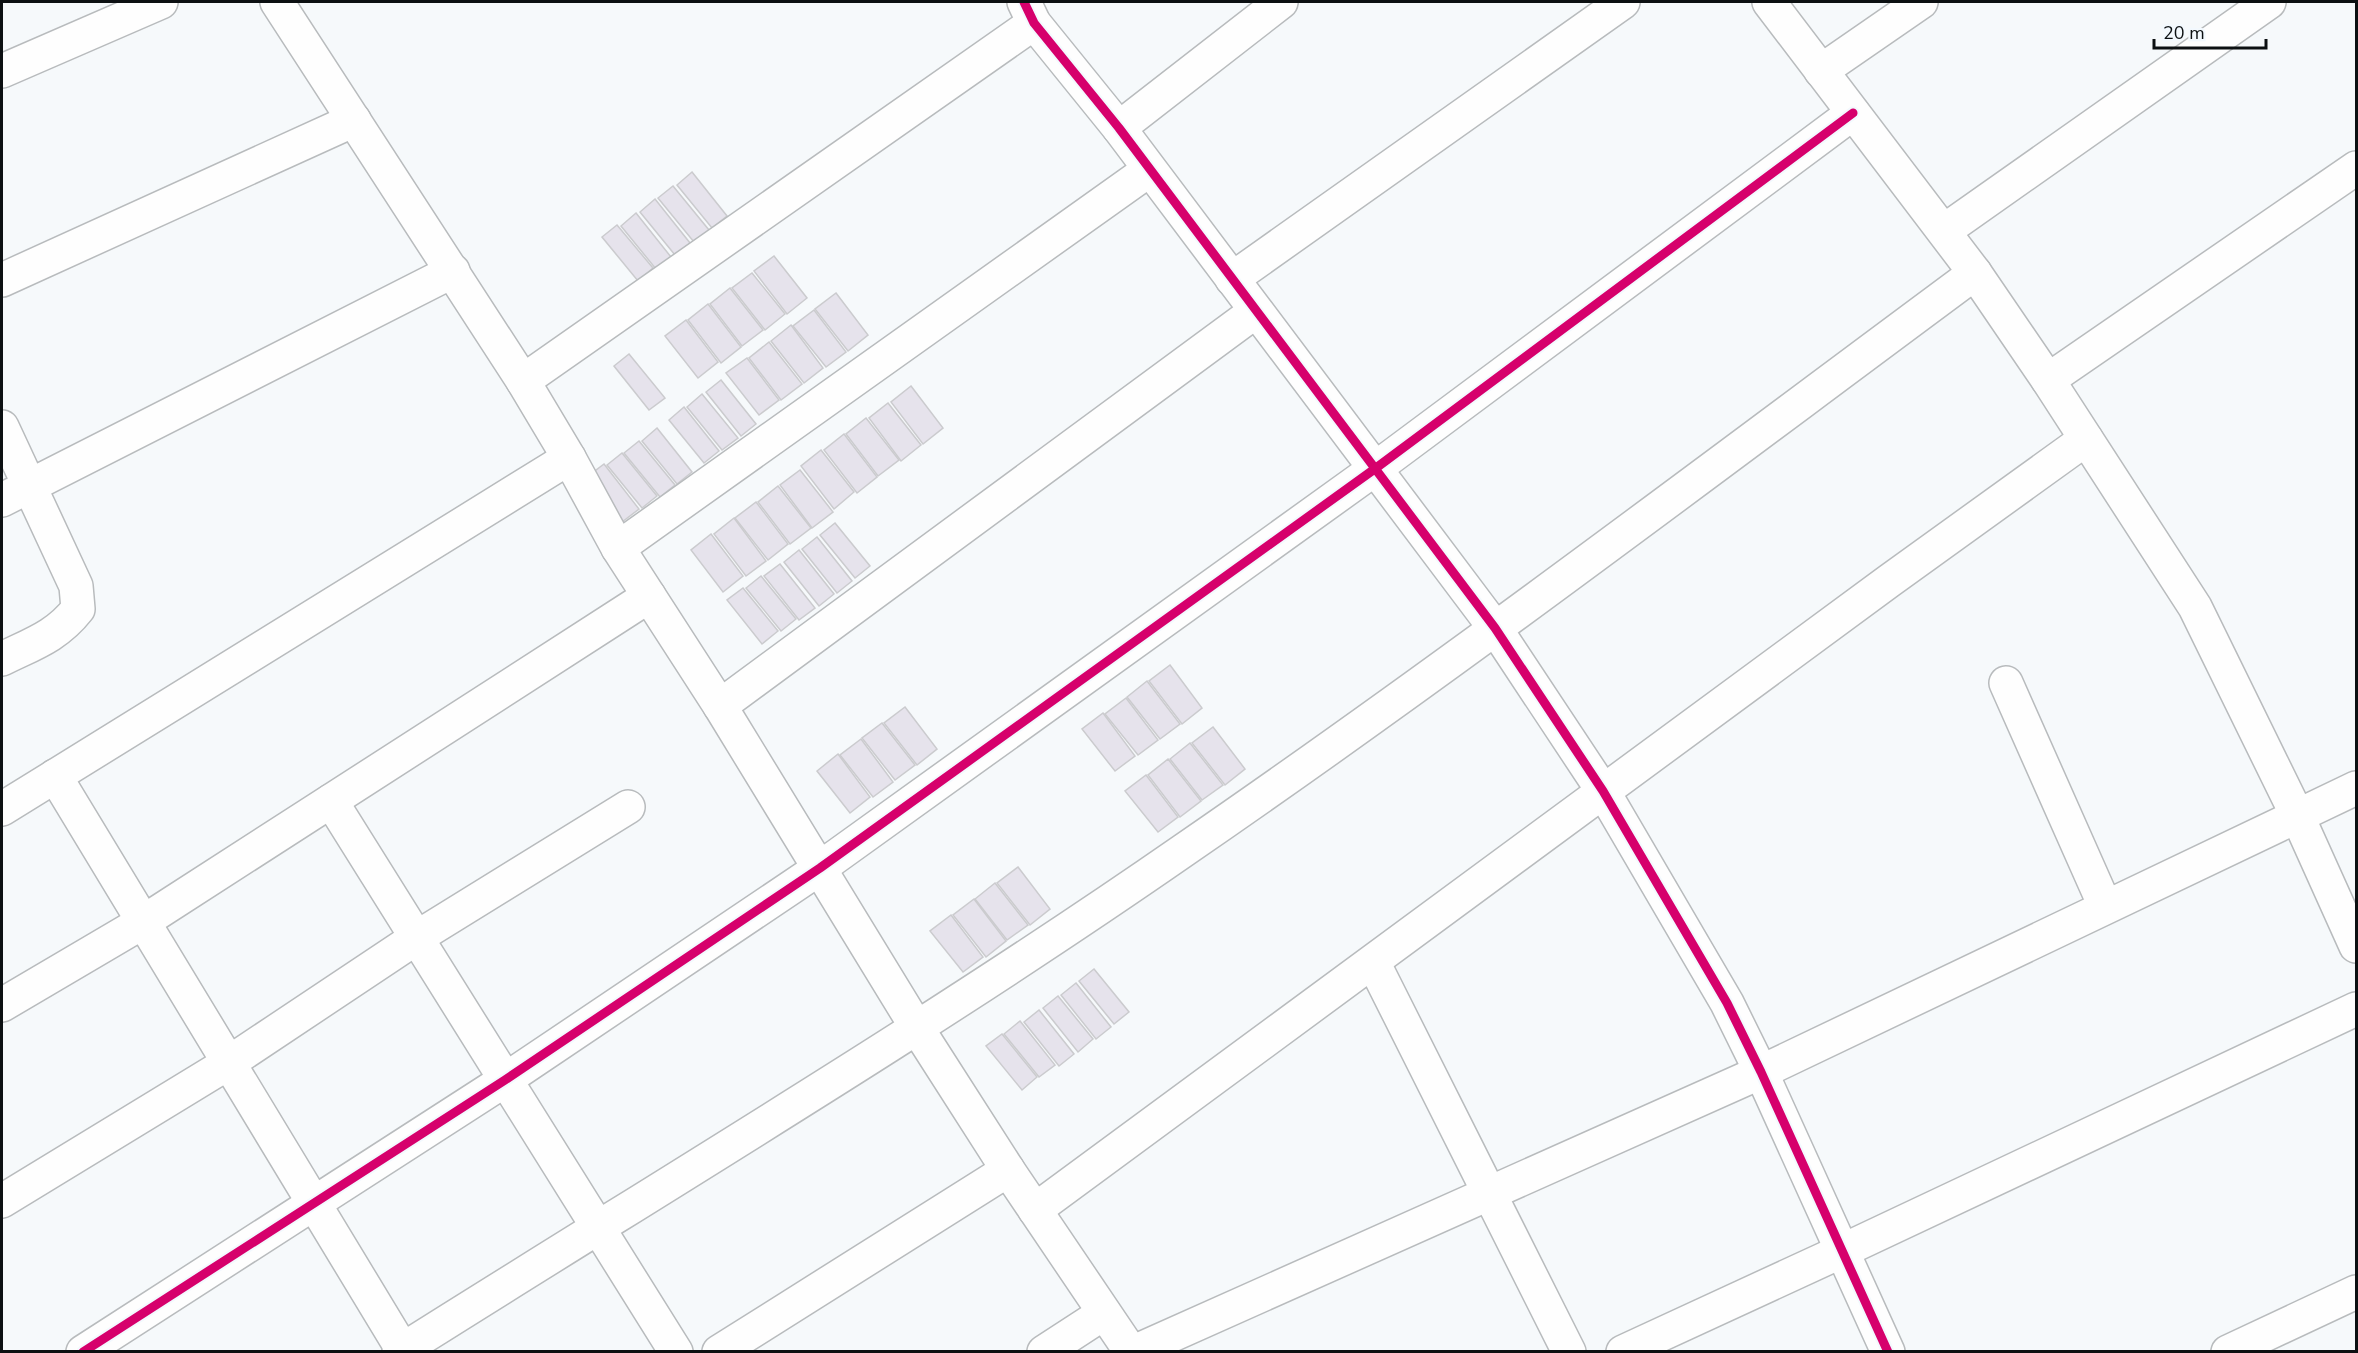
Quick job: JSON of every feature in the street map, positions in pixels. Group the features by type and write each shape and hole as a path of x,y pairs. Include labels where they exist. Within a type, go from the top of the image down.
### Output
{"street":[{"path":"2,71 161,2"},
{"path":"278,2 523,381 618,548 720,705 917,1028 1008,1170 1132,1352 1761,1072 2356,788"},
{"path":"1119,128 1281,2"},
{"path":"1232,279 1623,2"},
{"path":"1769,2 1975,273 2048,380 2195,607 2297,815 2356,946"},
{"path":"1821,71 1921,2"},
{"path":"1944,231 2269,2"},
{"path":"523,381 1029,12 1495,628 1603,791 1711,974 1761,1072 1888,1352"},
{"path":"83,1352 505,1080 820,868 1376,468 1853,113"},
{"path":"2,280 354,120"},
{"path":"2048,380 2356,168"},
{"path":"618,548 1149,170"},
{"path":"16,493 453,271"},
{"path":"56,776 402,1351 917,1028 1184,850 1495,628 1975,273"},
{"path":"720,705 1256,311"},
{"path":"2,427 16,493 76,586 78,609 66,625 51,635 2,659"},
{"path":"1035,1210 1603,791 2086,439"},
{"path":"2,809 568,458"},
{"path":"2,1005 143,922 649,596"},
{"path":"2006,683 2105,906"},
{"path":"331,801 676,1352"},
{"path":"2,1201 230,1062 416,938 628,807"},
{"path":"1373,962 1569,1352"},
{"path":"1623,1352 2356,1009"},
{"path":"719,1352 1008,1170"},
{"path":"2228,1352 2356,1293"},
{"path":"1044,1352 1104,1313"}],"building":[{"path":"692,172 727,216 712,228 677,185"},
{"path":"673,186 709,230 694,242 658,198"},
{"path":"655,199 690,243 675,255 640,212"},
{"path":"636,213 671,257 656,269 621,226"},
{"path":"617,225 653,268 638,281 602,237"},
{"path":"774,256 807,298 787,314 754,271"},
{"path":"752,273 785,314 765,330 732,288"},
{"path":"730,288 763,330 742,346 710,304"},
{"path":"836,293 868,335 848,351 815,309"},
{"path":"708,304 741,347 721,363 688,320"},
{"path":"814,310 846,352 826,367 793,326"},
{"path":"686,320 718,362 698,378 665,336"},
{"path":"791,325 823,368 804,383 771,341"},
{"path":"769,342 802,384 781,400 749,358"},
{"path":"629,354 665,398 649,410 614,366"},
{"path":"747,358 779,400 759,415 726,373"},
{"path":"721,380 756,424 741,436 706,392"},
{"path":"911,386 943,428 923,444 891,402"},
{"path":"702,394 738,438 722,450 687,407"},
{"path":"888,403 921,445 901,461 869,418"},
{"path":"684,407 719,451 704,463 669,420"},
{"path":"866,418 899,460 878,476 846,434"},
{"path":"657,428 692,472 677,484 642,441"},
{"path":"844,434 877,477 857,493 824,450"},
{"path":"639,441 675,485 660,497 624,453"},
{"path":"821,450 854,492 834,509 801,466"},
{"path":"622,453 657,496 642,508 607,465"},
{"path":"604,464 639,509 622,522 587,477"},
{"path":"800,470 833,512 812,528 780,485"},
{"path":"778,486 811,528 790,544 758,502"},
{"path":"756,502 788,544 768,560 735,518"},
{"path":"734,518 766,561 746,576 714,534"},
{"path":"835,523 870,566 855,578 820,535"},
{"path":"711,534 743,576 723,592 691,550"},
{"path":"817,537 852,581 837,593 802,549"},
{"path":"799,550 834,594 819,606 784,562"},
{"path":"780,564 815,608 799,620 764,576"},
{"path":"761,576 796,619 781,631 746,588"},
{"path":"743,588 778,631 762,644 727,600"},
{"path":"1170,665 1202,708 1182,724 1149,681"},
{"path":"1147,681 1180,724 1160,739 1127,697"},
{"path":"1126,698 1158,740 1138,755 1105,714"},
{"path":"905,707 937,749 917,765 884,723"},
{"path":"1103,713 1135,756 1115,771 1082,729"},
{"path":"882,723 915,765 895,780 862,738"},
{"path":"1213,727 1245,769 1225,785 1192,743"},
{"path":"861,739 893,782 873,797 840,755"},
{"path":"1190,743 1223,785 1202,800 1170,759"},
{"path":"838,754 870,797 850,813 817,771"},
{"path":"1168,759 1201,801 1180,817 1148,775"},
{"path":"1146,775 1178,817 1158,832 1125,791"},
{"path":"1018,867 1050,909 1030,925 997,883"},
{"path":"995,883 1028,925 1007,940 975,899"},
{"path":"974,899 1006,941 986,957 953,915"},
{"path":"951,915 983,957 963,972 930,931"},
{"path":"1094,969 1129,1012 1114,1024 1079,981"},
{"path":"1076,983 1111,1027 1096,1039 1061,995"},
{"path":"1058,996 1093,1039 1078,1052 1043,1008"},
{"path":"1039,1010 1074,1054 1059,1066 1024,1022"},
{"path":"1020,1021 1055,1065 1039,1077 1004,1034"},
{"path":"1002,1034 1037,1077 1022,1090 986,1046"}],"cycle path":[{"path":"1024,2 1034,23 1119,128 1495,628 1603,791 1727,1003 1761,1072 1888,1352"},
{"path":"83,1352 505,1080 820,868 1376,468 1853,113"}]}
